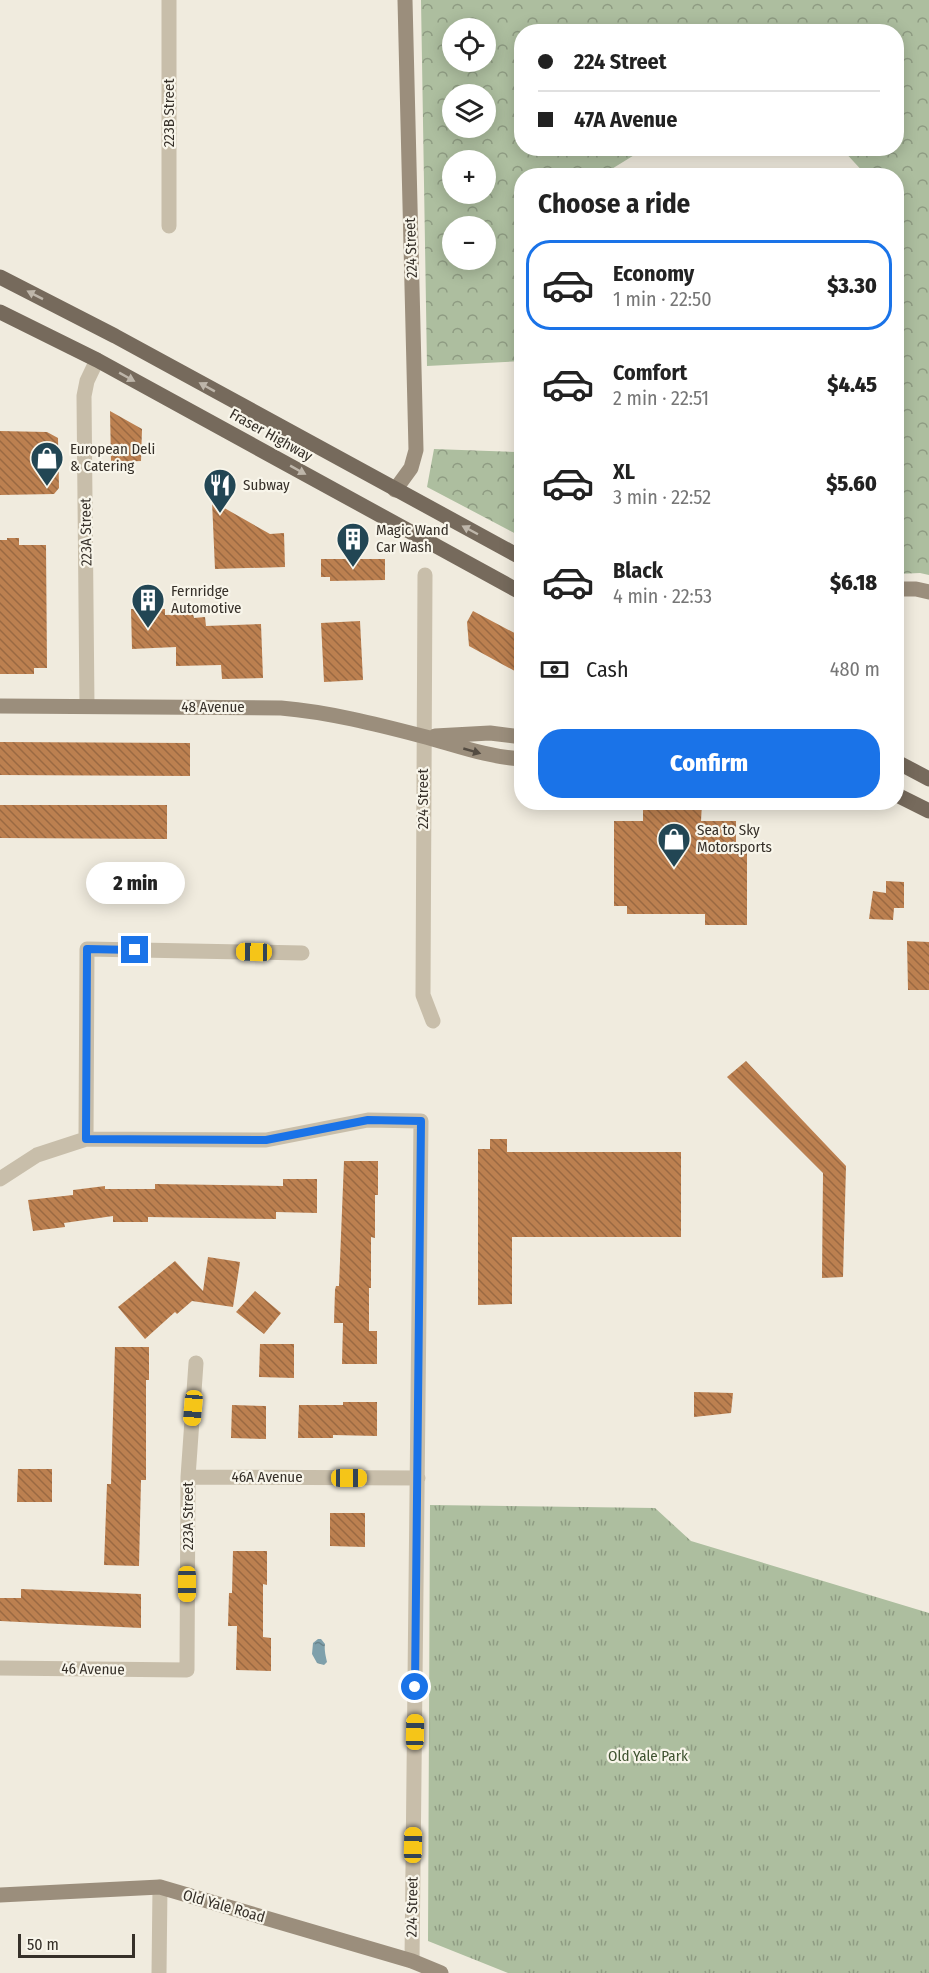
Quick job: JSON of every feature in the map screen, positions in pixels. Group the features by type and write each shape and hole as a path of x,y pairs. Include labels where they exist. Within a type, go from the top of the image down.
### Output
{"main road":[{"name":"Fraser Highway","path":"0,277 115,336 514,554"},
{"name":"Fraser Highway","path":"0,312 97,360 514,589"},
{"path":"904,766 929,779"},
{"path":"904,799 929,812"}],"street":[{"name":"223B Street","path":"169,0 170,226"},
{"name":"224 Street","path":"395,490 411,468 417,450 405,0"},
{"name":"223A Street","path":"87,706 84,396 87,381 97,360"},
{"name":"224 Street","path":"424,575 423,995 433,1021"},
{"path":"904,589 929,592"},
{"name":"48 Avenue","path":"0,706 302,710 423,736 489,756 514,758"},
{"name":"48 Avenue","path":"423,736 490,733 514,735"},
{"path":"0,1179 37,1155 86,1139 87,949 302,953"},
{"name":"224 Street","path":"86,1139 266,1140 368,1120 421,1121 412,1967"},
{"name":"223A Street","path":"187,1670 188,1477 196,1363"},
{"name":"46A Avenue","path":"188,1477 418,1479"},
{"name":"46 Avenue","path":"0,1668 187,1670"},
{"path":"159,1973 160,1887"},
{"name":"Old Yale Road","path":"0,1895 160,1887 412,1967 441,1973"}],"green space":[{"path":"421,0 929,0 929,575 904,574 904,168 860,168 848,156 904,156 904,24 514,24 514,156 633,156 613,168 514,168 514,361 427,366"},
{"path":"434,449 514,452 514,533 427,487"},
{"name":"Old Yale Park","path":"430,1505 655,1508 691,1541 929,1613 929,1973 508,1973 428,1941"}],"water":[{"path":"318,1639 325,1644 327,1662 324,1665 317,1663 312,1654 313,1643"}],"building":[{"path":"110,411 142,429 141,461 111,462"},
{"path":"0,431 47,432 58,438 59,488 54,494 0,495"},
{"path":"212,501 270,534 284,533 285,567 215,569"},
{"path":"7,538 19,538 19,545 46,545 47,668 34,668 34,674 0,674 0,540 7,540"},
{"name":"Magic Wand Car Wash","path":"321,559 385,559 385,580 330,581 330,577 321,577"},
{"path":"131,609 165,609 165,615 193,614 194,618 205,617 206,626 261,624 263,678 222,679 221,665 176,666 176,647 132,649"},
{"path":"473,611 514,633 514,671 469,646 467,622"},
{"path":"360,621 363,680 324,682 321,623"},
{"path":"0,742 190,743 190,776 0,775"},
{"path":"0,805 167,805 167,839 0,838"},
{"path":"643,810 702,810 701,821 736,821 736,853 747,853 747,925 705,925 705,914 627,914 627,906 614,906 614,821 643,821"},
{"path":"886,881 904,882 904,908 894,908 893,920 869,919 873,891 886,893"},
{"path":"907,941 929,942 929,990 908,990"},
{"path":"746,1061 846,1166 843,1277 822,1278 823,1173 727,1077"},
{"path":"490,1139 507,1139 507,1152 681,1152 681,1237 512,1237 512,1304 478,1305 478,1149 490,1149"},
{"path":"344,1161 378,1161 375,1238 371,1237 371,1288 369,1288 369,1331 377,1331 377,1364 342,1364 343,1323 334,1323 335,1290 336,1286 339,1286"},
{"path":"283,1179 317,1179 317,1213 276,1212 276,1219 148,1217 148,1222 113,1222 113,1216 64,1223 65,1227 33,1231 28,1200 73,1195 73,1190 105,1186 105,1189 155,1189 155,1184 283,1186"},
{"path":"208,1257 240,1262 233,1307 192,1301 177,1314 175,1312 145,1339 118,1307 175,1261 203,1291"},
{"path":"255,1291 281,1313 264,1334 236,1312"},
{"path":"260,1344 294,1344 294,1378 259,1377"},
{"path":"115,1347 149,1347 149,1380 146,1380 146,1480 141,1480 139,1566 104,1565 107,1484 111,1484"},
{"path":"694,1392 733,1393 731,1413 694,1417"},
{"path":"343,1402 377,1402 377,1436 333,1435 333,1438 298,1438 299,1405 343,1405"},
{"path":"232,1405 266,1406 266,1439 231,1438"},
{"path":"18,1469 52,1469 52,1502 17,1502"},
{"path":"330,1513 365,1513 365,1547 330,1546"},
{"path":"233,1551 267,1551 267,1585 263,1584 263,1637 271,1638 271,1671 236,1670 237,1626 228,1626"},
{"path":"21,1589 141,1594 141,1628 0,1621 0,1598 21,1598"}],"place":[{"name":"European Deli & Catering","path":"47,487"},
{"name":"Subway","path":"220,514"},
{"name":"Magic Wand Car Wash","path":"353,568"},
{"name":"Fernridge Automotive","path":"148,629"},
{"name":"Sea to Sky Motorsports","path":"674,868"}],"route":[{"path":"135,950 87,949 86,1139 266,1140 368,1120 421,1121 415,1687"}]}
